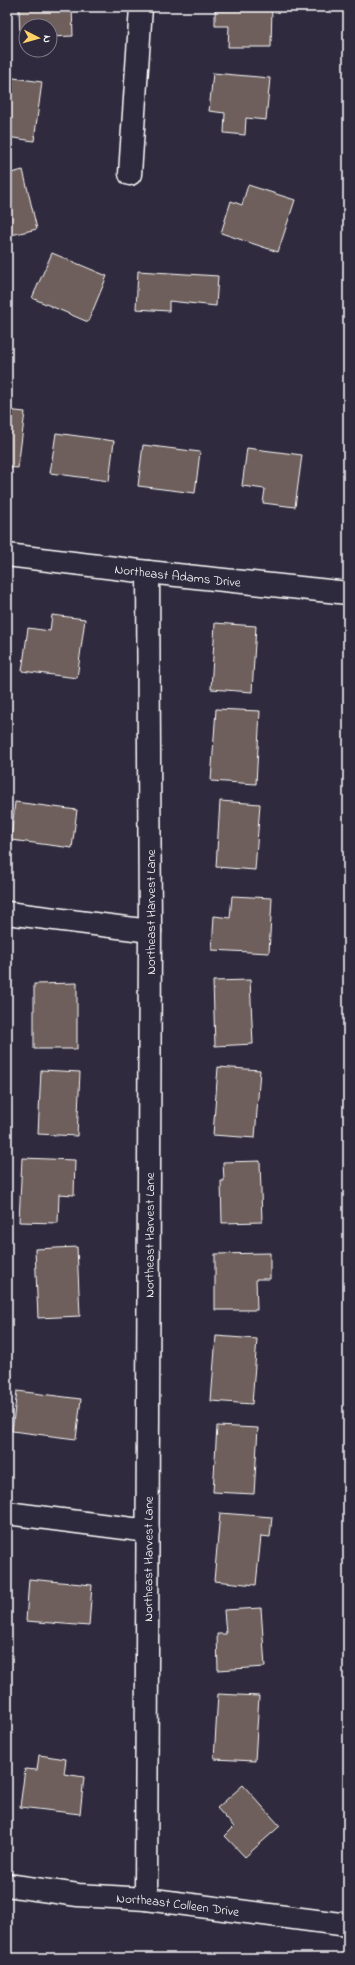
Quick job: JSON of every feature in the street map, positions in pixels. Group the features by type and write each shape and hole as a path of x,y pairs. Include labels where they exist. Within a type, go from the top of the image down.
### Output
{"street":[{"path":"130,174 141,7"},
{"name":"Northeast Adams Drive","path":"7,555 148,572 348,593"},
{"name":"Northeast Harvest Lane","path":"146,1899 150,931 148,572"},
{"path":"7,913 150,931"},
{"path":"7,1513 148,1531"},
{"name":"Northeast Colleen Drive","path":"7,1885 78,1894 146,1899 348,1925"}],"building":[{"path":"19,7 72,7 73,36 58,37 58,18 19,18"},
{"path":"215,7 272,7 271,47 228,47 229,26 215,26"},
{"path":"213,73 270,78 266,120 246,118 245,135 224,133 225,113 209,111"},
{"path":"7,77 42,82 34,141 7,137"},
{"path":"23,170 37,229 7,236 7,174"},
{"path":"248,185 295,200 278,252 221,233 231,201 242,205"},
{"path":"52,253 107,276 88,322 32,298"},
{"path":"138,271 218,276 216,306 169,301 169,311 136,309"},
{"path":"7,410 25,412 18,468 7,467"},
{"path":"56,433 114,441 109,481 50,473"},
{"path":"143,445 200,452 195,493 138,486"},
{"path":"247,448 302,455 295,507 263,503 265,489 242,486"},
{"path":"52,615 85,619 77,678 22,671 28,628 50,631"},
{"path":"215,623 256,626 252,692 211,689"},
{"path":"216,709 260,711 256,784 211,781"},
{"path":"220,801 260,804 255,870 216,867"},
{"path":"15,802 77,810 72,848 11,840"},
{"path":"232,896 272,898 269,953 212,950 214,916 230,918"},
{"path":"250,980 253,1044 215,1046 213,981"},
{"path":"77,983 77,1049 34,1049 34,984"},
{"path":"218,1067 260,1070 255,1138 213,1135"},
{"path":"41,1070 80,1072 77,1136 38,1134"},
{"path":"22,1158 75,1160 74,1195 59,1194 58,1223 19,1222"},
{"path":"260,1161 262,1222 222,1223 221,1181 224,1181 223,1162"},
{"path":"77,1247 80,1316 38,1318 35,1249"},
{"path":"270,1253 270,1279 256,1279 257,1310 215,1310 215,1254"},
{"path":"216,1336 257,1339 252,1404 211,1401"},
{"path":"17,1391 81,1399 76,1439 12,1431"},
{"path":"217,1426 258,1428 254,1494 213,1492"},
{"path":"220,1513 272,1517 270,1537 261,1536 256,1585 214,1581"},
{"path":"29,1579 92,1585 89,1626 26,1621"},
{"path":"261,1608 265,1667 218,1670 217,1634 226,1634 224,1610"},
{"path":"218,1694 259,1696 255,1761 214,1759"},
{"path":"39,1755 66,1759 64,1774 84,1777 80,1814 20,1807 25,1769 37,1770"},
{"path":"243,1785 280,1826 245,1857 225,1836 234,1827 217,1808"}]}
